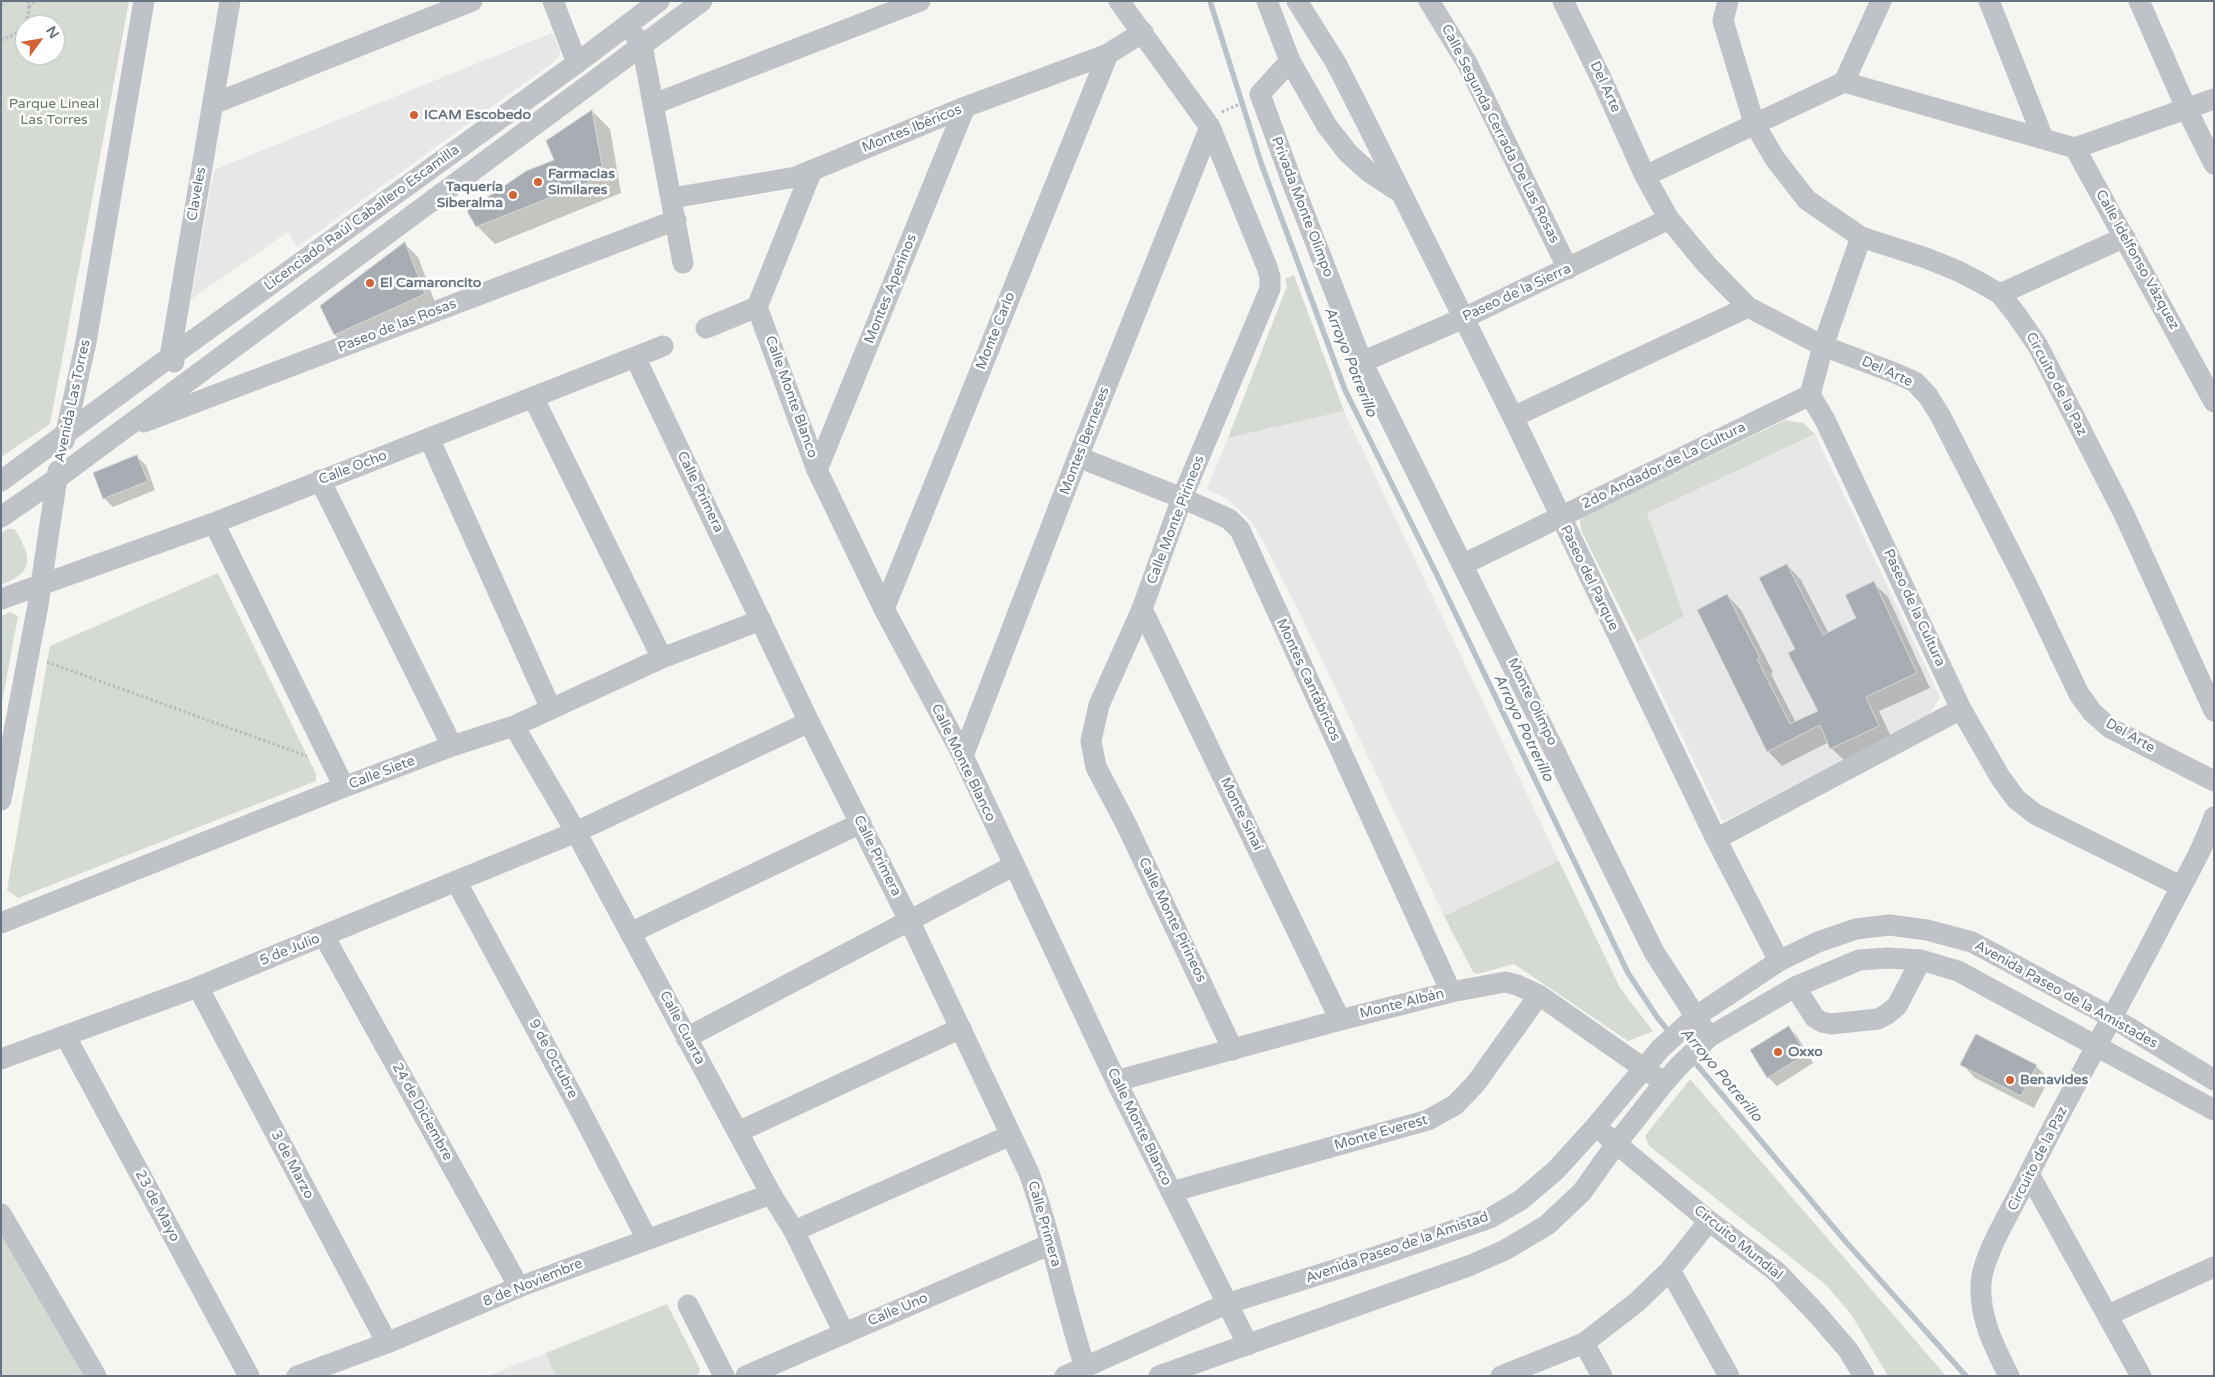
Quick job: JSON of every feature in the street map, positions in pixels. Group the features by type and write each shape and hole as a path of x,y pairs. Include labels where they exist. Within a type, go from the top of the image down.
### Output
{"street":[{"name":"Avenida Las Torres","path":"1,800 40,584 56,479 86,342 144,1"},
{"name":"Claveles","path":"170,357 230,1"},
{"path":"212,104 472,1"},
{"path":"553,1 577,64"},
{"name":"Licenciado Raúl Caballero Escamilla","path":"1,481 577,64 659,1"},
{"name":"Licenciado Raúl Caballero Escamilla","path":"1,517 56,479 702,1"},
{"path":"654,104 920,1"},
{"name":"Calle Monte Pirineos","path":"1119,1 1214,120 1267,267 1271,283 1252,333 1182,498 1142,609 1099,705 1091,741 1096,767 1126,824 1234,1050"},
{"name":"Paseo del Parque","path":"1267,1 1290,61 1327,126 1348,153 1369,172 1402,194"},
{"name":"Paseo del Parque","path":"1297,1 1336,63 1402,194 1513,417 1716,839 1779,961"},
{"name":"Calle Segunda Cerrada De Las Rosas","path":"1430,1 1467,63 1568,268"},
{"name":"Del Arte","path":"1563,1 1601,78 1645,176 1669,219 1707,265 1748,307 1823,346 1914,382 1928,396 1940,415 1986,505 2078,694 2092,712 2110,728 2214,781"},
{"name":"Circuito de la Paz","path":"1709,1 1726,11 1754,123 1775,159 1808,200 1861,236 1958,270 2000,294 2016,314 2038,346 2124,514 2214,711"},
{"path":"1844,82 1881,1"},
{"path":"1989,1 2043,138"},
{"path":"2139,1 2187,110 2214,164"},
{"path":"628,25 642,45 683,263"},
{"name":"Montes Ibéricos","path":"672,198 796,177 965,107 1108,54 1142,32"},
{"name":"Monte Carlo","path":"884,609 1108,54"},
{"name":"Privada Monte Olimpo","path":"1290,61 1260,94 1362,362"},
{"path":"1645,176 1844,82 2075,148 2214,99"},
{"name":"Montes Apeninos","path":"817,470 965,107"},
{"name":"Montes Berneses","path":"963,756 1078,458 1214,120"},
{"name":"Calle Idelfonso Vázquez","path":"2075,148 2214,402"},
{"path":"706,328 758,307 812,170"},
{"name":"Paseo de la Sierra","path":"1362,362 1464,318 1669,219"},
{"name":"Paseo de las Rosas","path":"118,432 676,220"},
{"path":"1810,395 1823,346 1861,236"},
{"path":"2000,294 2125,237"},
{"name":"Calle Monte Blanco","path":"758,307 817,470 884,609 963,756 1013,866 1116,1081 1248,1345"},
{"path":"1513,417 1748,307"},
{"name":"Calle Ocho","path":"1,599 214,522 663,346"},
{"path":"170,357 186,381"},
{"name":"Calle Primera","path":"635,357 809,722 962,1028 1032,1181 1051,1244 1065,1304 1085,1367"},
{"name":"Monte Olimpo","path":"1362,362 1464,564 1688,1023 1703,1042"},
{"name":"2do Andador de La Cultura","path":"1464,564 1810,395"},
{"name":"Paseo de la Cultura","path":"1810,395 1825,420 1961,709 2000,777 2016,799 2035,814 2180,886"},
{"path":"533,397 662,658"},
{"path":"429,438 551,709"},
{"name":"Montes Cantábricos","path":"1078,458 1182,498 1229,519 1240,530 1451,992"},
{"path":"320,480 452,746"},
{"path":"214,522 344,788"},
{"name":"Monte Sinaí","path":"1142,609 1340,1020"},
{"name":"Calle Siete","path":"1,923 452,746 514,726 662,658 761,620"},
{"path":"1716,839 1961,709"},
{"name":"5 de Julio","path":"1,1059 66,1037 198,987 576,832 809,722"},
{"name":"Calle Cuarta","path":"514,726 576,832 771,1194 794,1231 844,1333"},
{"name":"Circuito de la Paz","path":"2010,1376 1990,1339 1982,1309 1981,1282 1988,1258 2029,1174 2113,1018 2180,886 2209,851 2214,816"},
{"path":"630,933 861,823"},
{"path":"686,1038 1013,866"},
{"name":"9 de Octubre","path":"456,881 579,1108 647,1239"},
{"name":"Avenida Paseo de la Amistades","path":"1688,1023 1779,961 1818,942 1856,929 1890,925 1927,930 1972,942 2113,1018 2214,1080"},
{"name":"24 de Diciembre","path":"324,936 519,1288"},
{"path":"1159,1376 1472,1265 1505,1250 1548,1225 1582,1192 1616,1144 1664,1083 1703,1042 1794,987 1859,960 1888,958 1921,960 1958,971 2214,1110"},
{"path":"1794,987 1815,1018 1822,1022 1831,1024 1878,1019 1897,1006 1921,960"},
{"name":"Monte Albán","path":"1116,1081 1340,1020 1451,992 1505,982 1517,984 1539,996 1664,1083"},
{"name":"3 de Marzo","path":"198,987 387,1343"},
{"name":"Monte Everest","path":"1171,1192 1428,1120 1455,1105 1476,1083 1539,996"},
{"name":"Avenida Paseo de la Amistad","path":"1066,1376 1226,1304 1388,1253 1490,1218 1521,1200 1556,1170 1596,1126 1660,1049 1688,1023"},
{"path":"738,1132 962,1028"},
{"name":"23 de Mayo","path":"66,1037 249,1376"},
{"name":"Circuito Mundial","path":"1596,1126 1709,1221 1777,1272 1848,1350 1864,1376"},
{"path":"794,1231 1011,1135"},
{"path":"2029,1174 2141,1376"},
{"name":"8 de Noviembre","path":"297,1376 387,1343 519,1288 771,1194"},
{"path":"1,1214 96,1376"},
{"path":"1501,1376 1584,1343 1637,1302 1670,1270 1709,1221"},
{"name":"Calle Uno","path":"746,1376 1051,1244"},
{"path":"1670,1270 1729,1376"},
{"path":"2108,1315 2211,1274"},
{"path":"688,1305 724,1376"},
{"path":"1584,1343 1602,1376"}],"path":[{"path":"1,5 6,1"},
{"path":"1,40 15,35 26,22 28,1"},
{"path":"28,7 35,1"},
{"path":"1214,120 1251,98"},
{"path":"47,662 307,756"}],"shaded area":[{"name":"ICAM Escobedo","path":"552,33 560,50 560,54 555,61 297,247 288,232 191,299 214,170"},
{"path":"1344,411 1559,861 1444,916 1303,620 1261,537 1250,520 1227,499 1207,489 1228,438"},
{"path":"1815,434 1940,697 1928,716 1723,822 1637,642 1683,615 1647,513"},
{"path":"546,1353 555,1376 487,1376"}],"green space":[{"name":"Parque Lineal Las Torres","path":"1,1 129,1 50,424 1,457"},
{"path":"1294,275 1344,411 1228,438 1287,286 1285,279"},
{"path":"1785,420 1803,423 1815,434 1647,513 1684,616 1637,642 1581,530 1580,520"},
{"path":"8,529 14,529 19,535 27,554 27,561 26,566 19,575 1,585 1,533"},
{"path":"218,573 316,774 316,781 18,898 7,890 50,646"},
{"path":"10,612 18,616 1,708 1,616"},
{"path":"1559,861 1620,988 1653,1031 1628,1041 1514,964 1477,974 1473,972 1444,916"},
{"path":"1690,1079 1946,1376 1888,1376 1851,1314 1826,1285 1649,1146 1645,1136"},
{"path":"1,1225 85,1376 1,1376"},
{"path":"667,1304 700,1369 698,1376 555,1376 546,1353"}],"building":[{"path":"592,110 604,176 476,227 467,211 526,171 554,160 546,141"},
{"name":"El Camaroncito","path":"405,242 425,294 334,335 320,306"},
{"path":"137,455 148,481 103,499 93,473"},
{"path":"1787,564 1823,635 1856,618 1845,595 1874,581 1917,673 1866,697 1879,726 1830,749 1820,725 1767,752 1697,610 1727,594 1760,658 1757,659 1790,724 1818,711 1788,653 1795,649 1759,578"},
{"name":"Oxxo","path":"1789,1026 1806,1054 1767,1078 1750,1050"},
{"name":"Benavides","path":"1976,1034 2037,1065 2021,1096 1960,1065"}],"waterway":[{"name":"Arroyo Potrerillo","path":"1210,1 1261,163 1345,390 1436,573 1628,973 1670,1033"},
{"name":"Arroyo Potrerillo","path":"1692,1059 1846,1242 1966,1376"}],"place":[{"name":"ICAM Escobedo","path":"414,115"},
{"name":"Farmacias Similares","path":"538,182"},
{"name":"Taquería Siberalma","path":"513,195"},
{"name":"El Camaroncito","path":"370,283"},
{"name":"Oxxo","path":"1778,1052"},
{"name":"Benavides","path":"2010,1080"}]}
